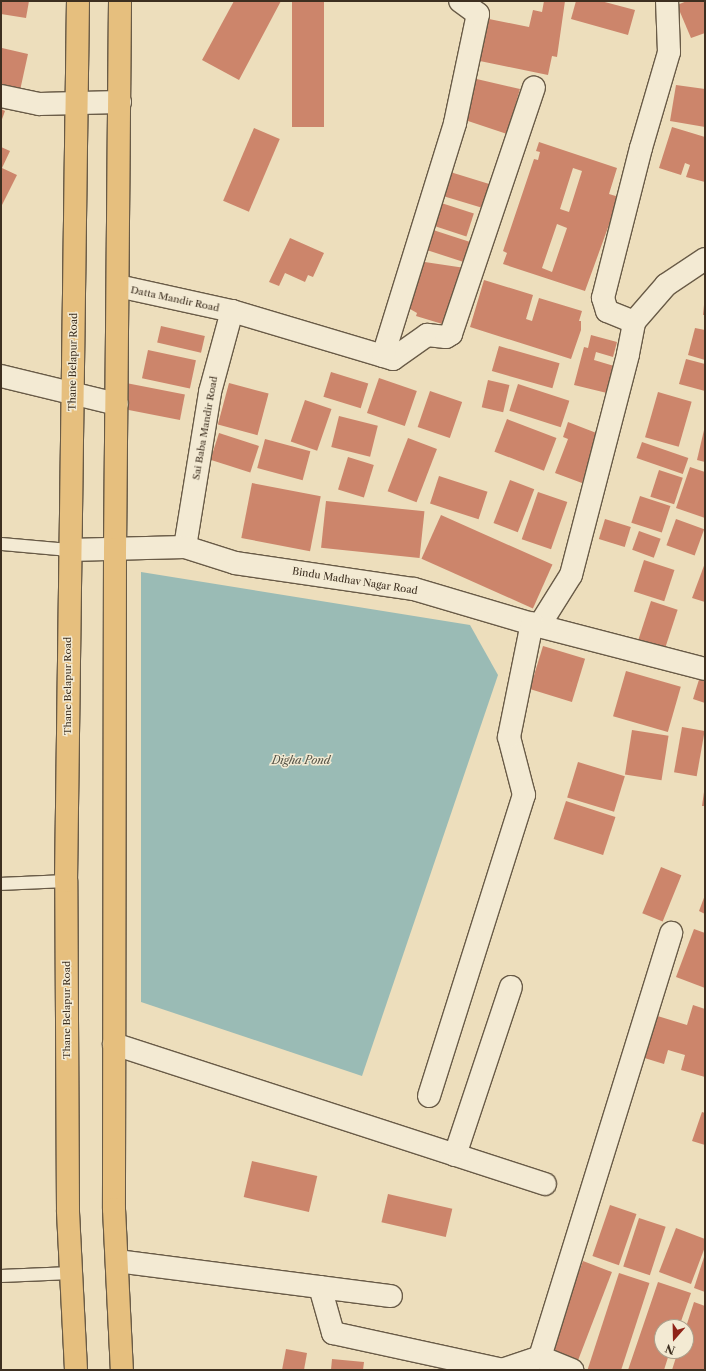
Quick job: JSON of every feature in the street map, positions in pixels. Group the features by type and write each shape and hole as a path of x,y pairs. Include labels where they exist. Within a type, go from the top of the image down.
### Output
{"main road":[{"name":"Thane Belapur Road","path":"76,1370 68,1210 66,882 69,550 78,1"},
{"path":"120,1 115,549 114,1209 122,1370"}],"street":[{"path":"460,1 478,14 454,123 384,356 393,359 427,334 446,338 451,334 534,88"},
{"path":"634,322 607,311 603,298 641,148 669,52 667,1"},
{"path":"1,96 39,104 120,102"},
{"path":"429,1096 524,795 509,737 536,624 571,575 628,354 634,322 666,285 705,259"},
{"name":"Datta Mandir Road","path":"118,286 232,311 384,356"},
{"name":"Sai Baba Mandir Road","path":"185,547 210,392 232,311"},
{"path":"1,376 117,404"},
{"name":"Bindu Madhav Nagar Road","path":"69,550 185,547 235,563 414,589 536,624 705,669"},
{"path":"540,1357 671,933"},
{"path":"455,1155 511,987"},
{"path":"114,1044 545,1184"},
{"path":"117,1260 391,1296"},
{"path":"320,1287 334,1333 502,1370 540,1357 573,1370"}],"lane":[{"path":"1,544 69,550"},
{"path":"1,884 66,882"},
{"path":"1,1276 71,1273"}],"water":[{"name":"Digha Pond","path":"141,572 470,625 498,675 362,1076 141,1002"}],"building":[{"path":"1,1 29,1 26,18 1,14"},
{"path":"234,1 281,1 239,80 202,60"},
{"path":"292,1 324,1 324,127 292,127"},
{"path":"544,1 565,1 557,57 552,56 548,75 475,60 484,18 529,27 533,10 542,12"},
{"path":"576,1 601,1 635,10 628,35 571,19"},
{"path":"687,1 705,1 705,33 691,38 677,5"},
{"path":"2,48 28,54 19,95 1,91"},
{"path":"468,77 520,89 507,134 459,118"},
{"path":"676,85 705,89 705,127 670,121"},
{"path":"1,109 5,111 1,122"},
{"path":"672,127 705,137 705,182 686,177 690,165 685,163 681,175 659,168"},
{"path":"254,128 280,139 249,212 223,201"},
{"path":"539,142 617,168 609,194 619,197 585,291 503,264 507,253 503,251 534,159 538,160 540,152 536,151","holes":["573,168 582,171 569,212 560,209","557,224 567,228 552,272 542,268"]},
{"path":"1,147 10,151 2,168 17,175 1,207"},
{"path":"447,171 490,184 483,208 440,195"},
{"path":"432,200 474,214 466,236 425,223"},
{"path":"427,228 472,243 465,262 421,248"},
{"path":"290,238 324,253 313,277 308,275 305,282 285,273 279,286 269,282"},
{"path":"418,261 465,268 449,326 416,316 417,313 403,305"},
{"path":"484,280 533,295 526,319 532,321 539,298 582,311 579,321 581,321 581,330 571,359 470,327"},
{"path":"704,305 705,315 703,315"},
{"path":"161,326 205,336 201,353 157,343"},
{"path":"695,328 705,330 705,360 688,355"},
{"path":"591,335 617,342 613,357 596,352 594,360 614,366 607,393 574,385 584,347 588,348"},
{"path":"499,346 560,363 552,388 492,371"},
{"path":"148,350 196,360 190,389 142,378"},
{"path":"686,359 705,364 705,391 679,384"},
{"path":"331,372 368,383 361,408 323,397"},
{"path":"379,378 417,391 405,426 367,413"},
{"path":"488,380 509,385 503,412 482,407"},
{"path":"126,383 185,394 180,420 121,409"},
{"path":"229,383 269,394 257,435 218,425"},
{"path":"518,384 569,401 561,427 509,411"},
{"path":"430,391 462,402 450,438 418,427"},
{"path":"658,392 692,402 679,447 645,437"},
{"path":"305,400 331,409 317,451 291,442"},
{"path":"339,416 378,426 370,457 331,447"},
{"path":"507,419 556,438 544,471 494,452"},
{"path":"568,422 599,434 582,483 555,473 568,439 563,437"},
{"path":"705,430 705,462 697,460"},
{"path":"219,433 259,446 250,473 210,460"},
{"path":"408,438 437,449 417,502 388,491"},
{"path":"265,439 310,451 303,480 257,468"},
{"path":"642,442 688,458 683,474 636,458"},
{"path":"348,457 374,465 364,497 338,490"},
{"path":"690,467 705,472 705,518 676,508"},
{"path":"659,470 683,478 674,504 650,497"},
{"path":"439,476 488,492 479,519 430,504"},
{"path":"510,480 534,489 518,532 494,523"},
{"path":"252,483 321,496 310,551 241,538"},
{"path":"538,492 567,502 551,549 522,539"},
{"path":"640,496 670,506 662,533 631,523"},
{"path":"326,501 424,511 420,558 321,548"},
{"path":"441,515 552,565 533,608 421,559"},
{"path":"605,519 631,527 625,547 599,539"},
{"path":"676,519 704,529 695,556 666,545"},
{"path":"639,531 661,539 654,558 632,550"},
{"path":"644,560 674,570 664,601 634,591"},
{"path":"705,563 705,602 692,598"},
{"path":"651,601 678,610 664,651 637,643"},
{"path":"543,646 585,659 572,702 530,689"},
{"path":"626,671 681,687 668,732 613,716"},
{"path":"701,673 705,674 705,703 693,699"},
{"path":"682,727 705,731 697,776 674,772"},
{"path":"632,730 669,736 662,780 625,774"},
{"path":"578,762 625,776 614,812 567,797"},
{"path":"704,792 705,806 702,806"},
{"path":"566,801 615,817 603,855 554,839"},
{"path":"661,867 681,875 663,922 642,913"},
{"path":"705,895 705,914 699,911"},
{"path":"694,929 705,933 705,988 676,977"},
{"path":"693,1005 705,1009 705,1077 681,1070 685,1055 668,1050 664,1064 638,1056 651,1014 687,1025"},
{"path":"702,1112 705,1113 705,1145 692,1141"},
{"path":"252,1161 317,1176 309,1212 244,1197"},
{"path":"388,1194 452,1209 446,1237 381,1222"},
{"path":"610,1205 636,1214 619,1265 592,1256"},
{"path":"639,1218 666,1227 650,1275 623,1267"},
{"path":"676,1228 705,1239 705,1247 691,1284 659,1272"},
{"path":"705,1254 705,1292 694,1288"},
{"path":"583,1261 612,1272 575,1367 546,1356"},
{"path":"619,1273 649,1283 621,1370 587,1370"},
{"path":"658,1282 691,1293 682,1319 654,1319 654,1359 667,1359 664,1370 628,1370"},
{"path":"694,1302 705,1306 705,1370 672,1370 675,1359 694,1359 694,1319 689,1319"},
{"path":"286,1349 307,1353 304,1370 282,1370"},
{"path":"332,1359 364,1362 363,1370 331,1370"}]}
